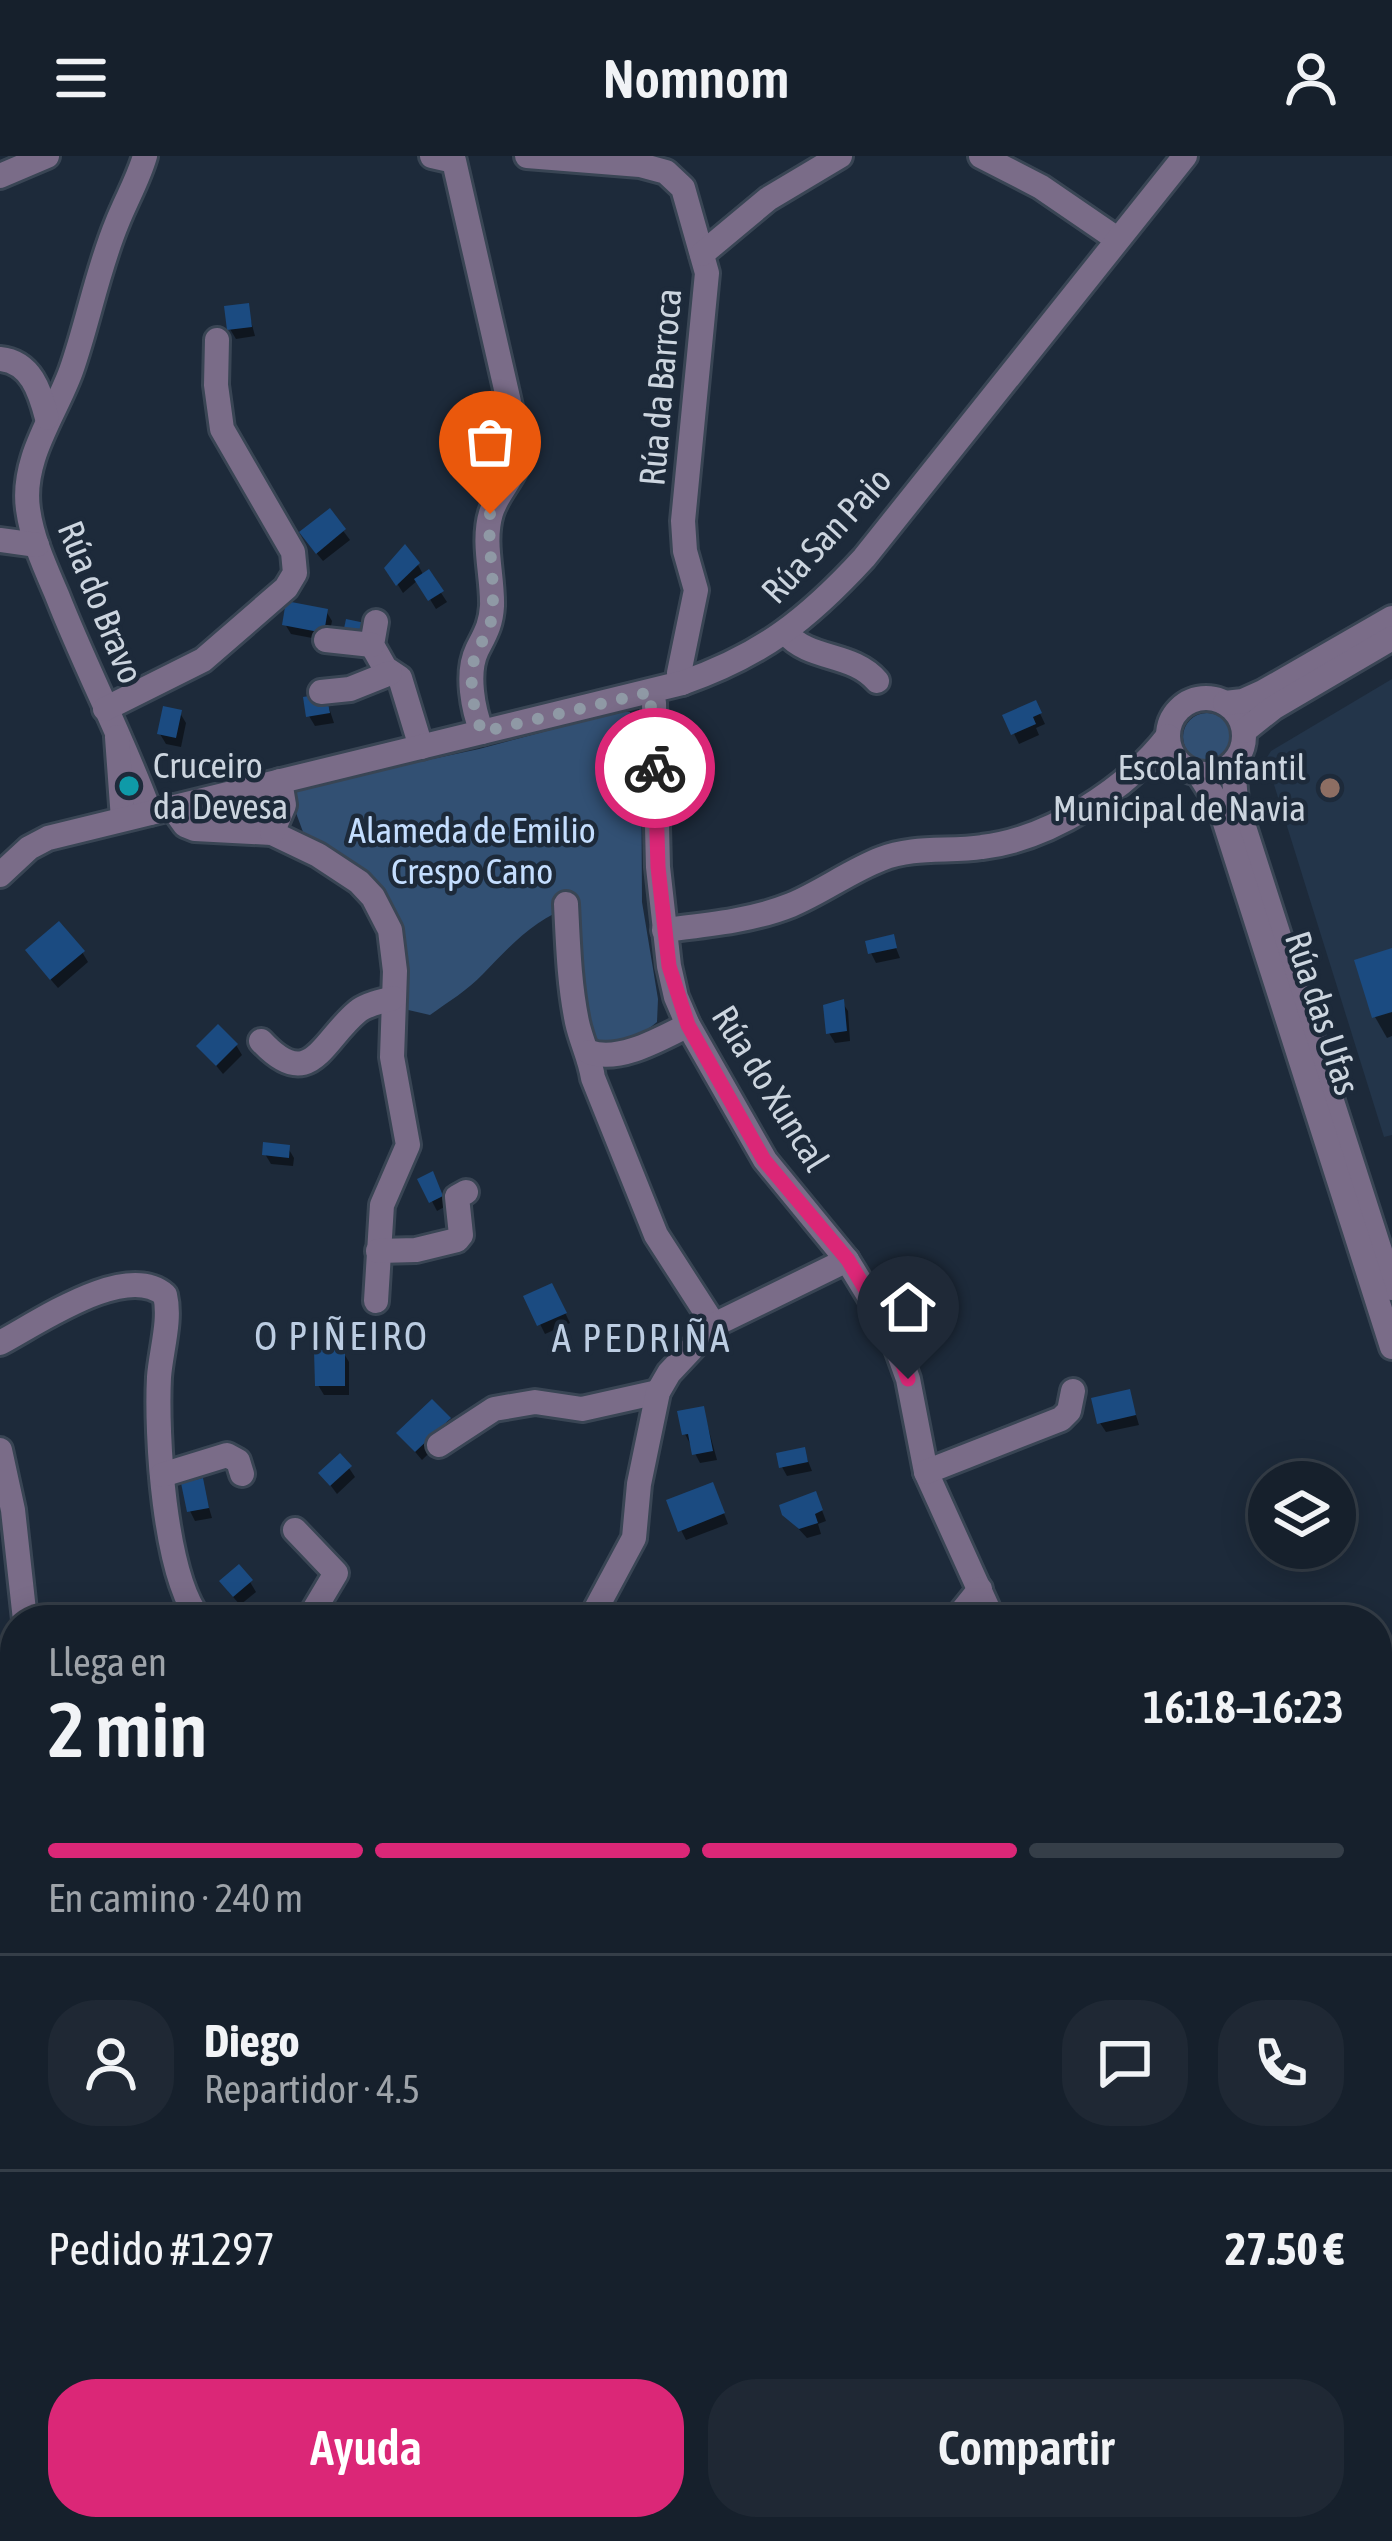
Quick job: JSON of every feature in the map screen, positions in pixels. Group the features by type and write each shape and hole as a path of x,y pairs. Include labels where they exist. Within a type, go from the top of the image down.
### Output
{"street":[{"path":"0,176 47,156"},
{"name":"Rúa do Bravo","path":"145,156 136,187 117,221 71,370 47,418 27,493 37,545 105,709 161,810"},
{"path":"432,156 454,161 520,460 490,514 491,622 476,651 472,672 474,706 482,732"},
{"name":"Rúa da Barroca","path":"527,156 640,165 666,172 683,188 706,273 682,521 696,590 679,673 682,683"},
{"path":"702,254 768,199 840,156"},
{"path":"981,156 1061,199 1117,239"},
{"name":"Rúa San Paio","path":"2,870 48,838 682,683 727,667 786,633 812,614 864,558 1185,156"},
{"path":"105,709 203,660 286,588 295,572 293,552 222,429 217,340"},
{"path":"0,359 9,359 29,373 47,418"},
{"path":"29,373 71,370"},
{"path":"0,540 37,545"},
{"path":"664,930 727,922 790,906 883,858 909,851 1007,842 1038,832 1102,798 1144,768 1187,703 1243,701 1392,618"},
{"path":"786,633 798,645 860,664 877,681"},
{"path":"326,640 374,634 390,673 400,678 421,747"},
{"path":"1244,731 1273,708 1392,638"},
{"path":"321,692 350,688 390,673"},
{"name":"Rúa do Xuncal","path":"650,692 664,930 676,997 764,1160 848,1260 891,1332 908,1379 926,1472 987,1605"},
{"path":"1144,768 1223,771 1233,764 1244,731 1225,703"},
{"name":"Rúa do Bravo","path":"117,734 123,819"},
{"path":"1168,736 1169,748 1191,770"},
{"name":"Rúa das Ufas","path":"1233,764 1236,802 1392,1288"},
{"name":"Rúa das Ufas","path":"1191,770 1220,807 1392,1347"},
{"path":"272,833 284,805 280,782"},
{"path":"161,810 195,829 272,833 344,871 373,897 390,930 392,1057 408,1145 382,1205 376,1301"},
{"path":"566,904 574,1006 593,1078 656,1235 714,1325"},
{"path":"261,1041 279,1060 291,1064 313,1059 356,1012 393,998"},
{"path":"589,1052 601,1057 617,1054 688,1025"},
{"path":"378,1251 416,1250 457,1240 461,1235 458,1197 466,1192"},
{"path":"598,1605 634,1538 639,1484 658,1392 669,1372 714,1325 848,1260"},
{"path":"0,1343 111,1287 140,1284 158,1289 167,1301 158,1389 162,1475 182,1586 192,1605"},
{"path":"926,1472 1060,1419 1069,1411 1073,1390"},
{"path":"439,1445 494,1409 535,1402 582,1409 658,1392"},
{"path":"0,1450 13,1510 23,1605"},
{"path":"162,1475 227,1455 238,1461 242,1474"},
{"path":"295,1530 336,1573 317,1605"},
{"path":"967,1605 980,1589"}],"shaded area":[{"path":"1392,679 1392,1135 1384,1137 1266,759 1271,751"}],"green space":[{"name":"Alameda de Emilio Crespo Cano","path":"630,712 641,742 642,902 658,999 657,1022 626,1040 608,1044 591,1040 585,1028 573,906 535,925 471,985 430,1015 404,1009 405,943 395,909 355,863 306,840 289,794 292,789 479,749"},
{"path":"1207,713 1224,720 1231,737 1224,754 1207,761 1190,754 1183,737 1190,720"}],"building":[{"path":"249,303 252,327 227,330 224,306"},
{"path":"330,508 346,529 316,554 299,532"},
{"path":"405,544 420,563 396,586 384,568"},
{"path":"429,569 444,591 428,601 414,579"},
{"path":"286,601 328,609 324,633 282,625"},
{"path":"346,619 370,624 367,642 342,638"},
{"path":"326,693 330,713 306,717 303,697"},
{"path":"1036,700 1042,713 1033,717 1036,724 1011,735 1002,715"},
{"path":"163,706 182,710 176,738 157,734"},
{"path":"59,921 85,951 50,980 25,950"},
{"path":"894,934 897,948 868,954 865,941"},
{"path":"1392,948 1392,1012 1372,1018 1354,960"},
{"path":"844,999 847,1031 826,1034 823,1005"},
{"path":"218,1024 238,1044 216,1066 196,1046"},
{"path":"263,1142 290,1145 289,1158 262,1155"},
{"path":"433,1171 443,1196 429,1203 417,1179"},
{"path":"552,1283 567,1313 537,1326 523,1296"},
{"path":"345,1349 345,1386 315,1386 314,1350"},
{"path":"1130,1389 1136,1415 1097,1424 1091,1398"},
{"path":"432,1399 451,1418 415,1452 396,1433"},
{"path":"704,1406 713,1451 692,1455 677,1411"},
{"path":"805,1447 808,1462 779,1468 776,1453"},
{"path":"340,1453 352,1466 330,1486 318,1473"},
{"path":"203,1478 209,1508 187,1512 181,1483"},
{"path":"713,1482 725,1513 678,1532 666,1500"},
{"path":"816,1491 823,1510 815,1514 818,1523 799,1529 782,1515 779,1505"},
{"path":"239,1564 253,1580 233,1597 219,1581"}],"way so far":[{"path":"490,514 491,622 476,651 472,672 474,706 482,732 650,692 655,768"}],"place":[{"name":"Cruceiro da Devesa","path":"129,786"},
{"name":"Escola Infantil Municipal de Navia","path":"1330,788"}],"district":[{"name":"O PIÑEIRO","path":"342,1336"},
{"name":"A PEDRIÑA","path":"642,1338"}],"route":[{"path":"655,768 658,867 676,997 764,1160 848,1260 891,1332 908,1379"}]}
